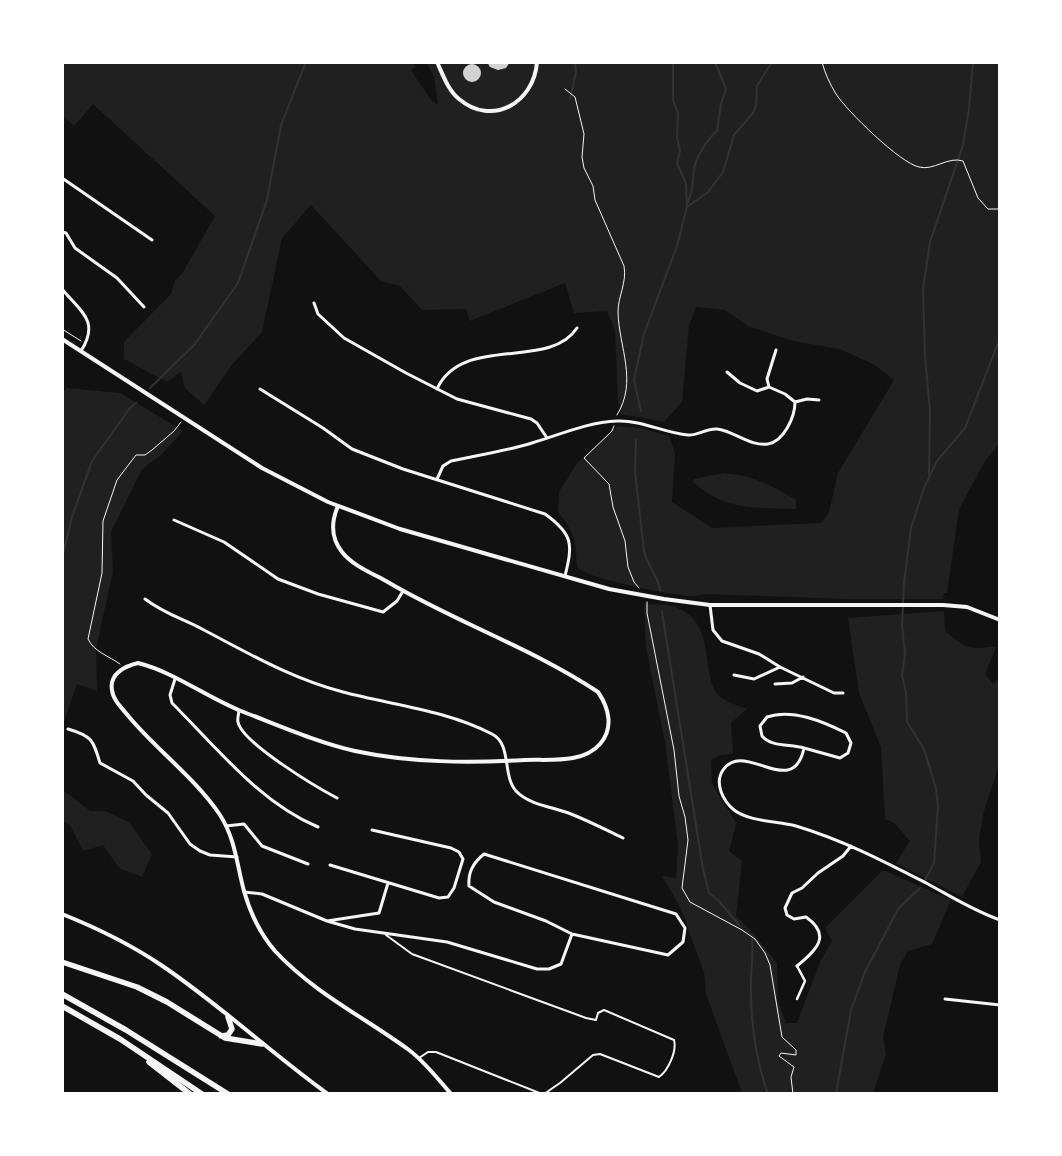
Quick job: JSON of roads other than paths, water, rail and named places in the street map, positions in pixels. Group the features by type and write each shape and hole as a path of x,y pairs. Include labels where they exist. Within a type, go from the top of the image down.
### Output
{"highway":[{"path":"62,962 145,991 218,1035 234,1041 262,1044"},
{"path":"62,994 134,1034 228,1094"},
{"path":"62,1006 120,1039 202,1094"},
{"path":"218,1035 225,1037 231,1032 232,1025 228,1017"},
{"path":"120,1039 190,1094"}],"street":[{"path":"437,62 451,90 458,99 476,109 485,111 504,108 522,99 533,82 537,62"},
{"path":"62,178 152,240"},
{"path":"62,232 66,233 75,248 117,278 144,307"},
{"path":"62,288 87,319 90,327 89,338 82,351"},
{"path":"314,303 318,314 344,338 437,389 469,404 531,419 537,423 547,438"},
{"path":"437,389 442,379 464,363 478,358 547,347 570,338 577,328"},
{"path":"62,339 246,459 298,488 338,506 400,529 565,576 644,596 710,605 943,605 967,607 1000,620"},
{"path":"769,387 767,379 776,350"},
{"path":"727,372 740,383 758,390 769,387 785,394 795,402"},
{"path":"260,389 323,428 352,449 437,480 545,514 563,529 571,548 565,576"},
{"path":"795,402 807,399 819,400"},
{"path":"437,480 443,466 451,461 507,450 616,421 640,423 690,435 716,428 759,444 767,444 775,441 789,425 795,412 795,402"},
{"path":"338,506 333,529 342,552 349,560 402,591 583,682 598,692 606,703 609,716 608,731 602,742 592,752 580,758 506,762 406,759 355,751 316,739 239,710 138,663 124,667 112,684 112,692 117,702 148,739 206,797 226,826 237,857 244,892 266,938 291,967 354,1016 419,1058 451,1094"},
{"path":"174,520 224,542 278,579 318,594 383,612 397,601 402,591"},
{"path":"145,599 163,613 192,624 272,666 303,679 344,692 392,703 474,726 494,735 502,743 515,790 523,797 571,814 623,838"},
{"path":"710,605 711,622 717,636 735,647 766,658 780,667 834,693 843,693"},
{"path":"734,675 754,679 780,667"},
{"path":"775,684 797,682 803,677"},
{"path":"175,679 170,695 172,703 254,785 279,806 301,820 318,827"},
{"path":"239,710 238,722 242,729 271,756 307,782 337,798"},
{"path":"771,715 804,717 846,733 851,743 848,753 840,758 804,748 768,741 760,732 763,721 771,715"},
{"path":"68,729 85,734 94,742 100,763 133,781 146,795 168,812 195,848 210,856 237,857"},
{"path":"804,748 799,764 790,770 739,761 725,767 720,775 720,785 724,799 735,810 750,817 810,830 851,846 976,911 1000,920"},
{"path":"226,826 244,824 262,846 308,864"},
{"path":"330,865 439,898 448,897 454,888 463,859 458,852 451,848 372,830"},
{"path":"797,1000 805,982 797,966 817,949 820,935 812,921 806,917 794,919 787,915 786,903 792,893 802,888 818,873 843,856 851,846"},
{"path":"484,854 676,914 685,928 683,942 668,955 572,934 546,921 494,902 469,886 469,876 475,861 484,854"},
{"path":"327,921 379,913 388,883"},
{"path":"244,892 262,894 327,921 386,935 417,937 447,942 537,969 549,969 561,964 572,934"},
{"path":"62,914 139,951 162,966 328,1094"},
{"path":"945,999 1000,1005"}],"lane":[{"path":"386,935 412,954 586,1018 596,1020 598,1012 604,1010 674,1040 676,1046 665,1073 659,1077 600,1054 593,1055 560,1083 543,1094 436,1052 428,1052 419,1058"}],"waterway":[{"path":"150,388 194,345 238,283 267,200 281,125 306,62"},
{"path":"570,99 576,72 575,62"},
{"path":"673,62 673,100 678,113 677,137 680,151 677,163 686,184 687,207"},
{"path":"687,203 692,190 697,159 709,139 717,131 721,104 726,89 715,62"},
{"path":"641,411 634,380 644,334 677,246 687,207 708,192 723,172 734,135 753,113 756,105 757,86 772,62"},
{"path":"929,475 930,412 925,355 923,289 930,242 963,145 969,109 973,62"},
{"path":"925,880 934,863 938,805 936,789 924,749 907,722 906,692 902,676 905,653 902,626 904,583 911,528 924,488 937,461 965,428 1000,338"},
{"path":"62,558 72,517 92,461 130,408 136,403"},
{"path":"636,440 635,472 644,551 660,590"},
{"path":"662,612 703,869 709,893 718,900 739,925"},
{"path":"836,1094 851,1010 865,972 898,909 920,888"},
{"path":"752,939 751,1003 753,1030 757,1056 768,1094"}]}
